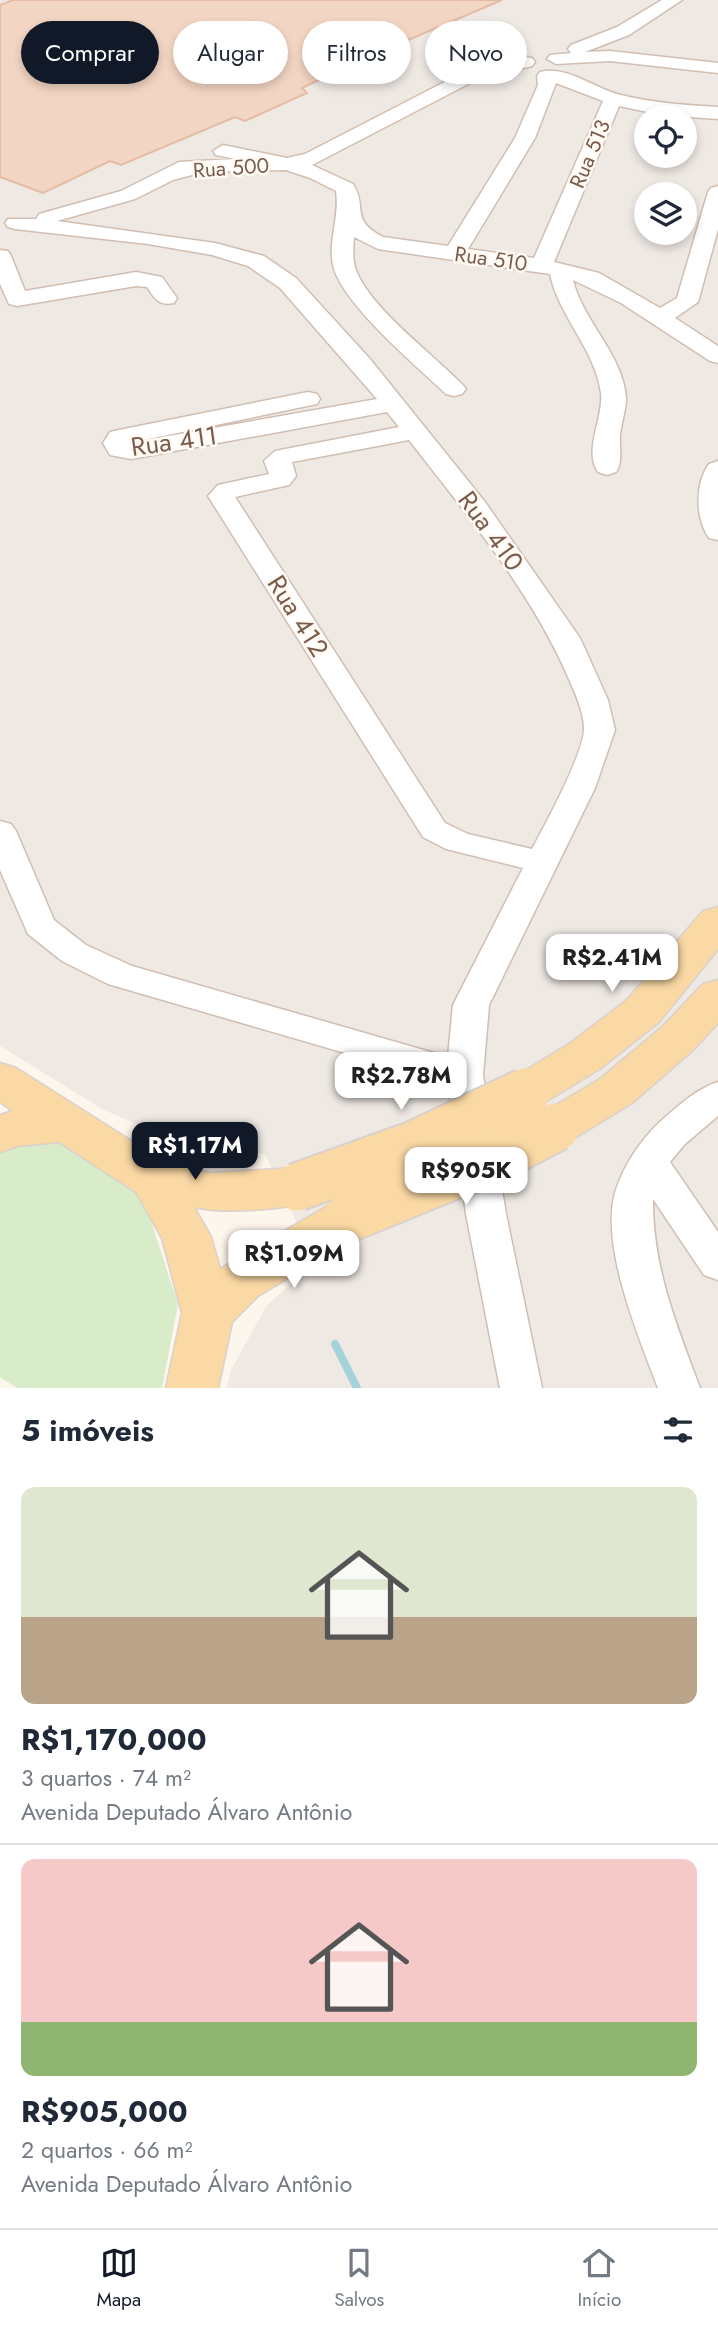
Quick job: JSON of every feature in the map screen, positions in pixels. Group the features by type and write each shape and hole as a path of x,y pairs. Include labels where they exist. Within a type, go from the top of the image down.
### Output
{"main road":[{"path":"208,1313 240,1282 346,1219 503,1155 585,1056 643,1011 718,922"},
{"path":"0,1080 153,1179 210,1192 297,1187 328,1178 469,1122 541,1110 616,1091 677,1039 718,996"},
{"path":"0,1134 10,1129 70,1123"},
{"path":"153,1179 186,1237 208,1313 192,1388"}],"lane":[{"path":"541,68 654,14 674,0"},
{"path":"608,37 613,45 651,61"},
{"path":"541,68 610,56 718,68"},
{"path":"541,68 570,73 574,67 586,62 606,60 677,64"},
{"path":"454,254 525,138 547,85 541,68"},
{"name":"Rua 500","path":"170,175 202,166 237,163 287,164 311,159 452,86 484,76 541,68"},
{"name":"Rua 513","path":"541,68 613,99 551,268"},
{"path":"613,99 663,109 718,113"},
{"name":"Rua 500","path":"170,175 196,160 248,142 283,142 327,150"},
{"name":"Rua 510","path":"327,150 335,181 346,188 347,213 363,236 378,243 551,268 591,278 629,298 718,356"},
{"path":"223,151 287,164 335,181"},
{"path":"8,224 63,215 102,204 170,175"},
{"path":"665,322 687,302 718,192"},
{"path":"102,204 173,239"},
{"path":"347,213 344,241 346,272 369,303 454,389"},
{"path":"63,215 215,249"},
{"name":"Rua 410","path":"8,224 148,238 215,249 256,261 288,283 362,364 476,508 566,638 593,700 600,730 579,788 471,1005 466,1075 486,1214 521,1388"},
{"path":"0,256 9,300 136,279 153,282 166,298"},
{"path":"551,268 593,340 612,385 615,408 608,427 607,467"},
{"path":"665,322 718,337"},
{"name":"Rua 411","path":"308,399 119,437 116,443 119,450 131,451 392,404"},
{"name":"Rua 412","path":"415,431 284,456 277,461 283,475 280,480 227,490 221,496 434,830 458,842 542,862"},
{"path":"718,469 712,484 713,520 718,532"},
{"path":"0,831 40,926 74,953 120,975 466,1075"},
{"path":"679,1388 646,1302 635,1237 633,1200 649,1162 679,1127 718,1096"},
{"path":"649,1162 718,1264"}],"shaded area":[{"path":"0,0 718,0 718,1388 227,1388 231,1370 267,1305 315,1263 265,1154 164,1136 104,1110 0,1046"}],"green space":[{"path":"25,1136 71,1143 114,1168 146,1206 178,1304 162,1388 17,1388 0,1377 0,1149"}],"building":[{"path":"13,0 502,0 453,21 425,21 425,33 411,39 411,21 302,21 302,84 310,84 302,88 307,93 245,121 235,117 121,165 110,161 43,193 0,177 0,5"}],"waterway":[{"path":"335,1344 357,1388"}]}
